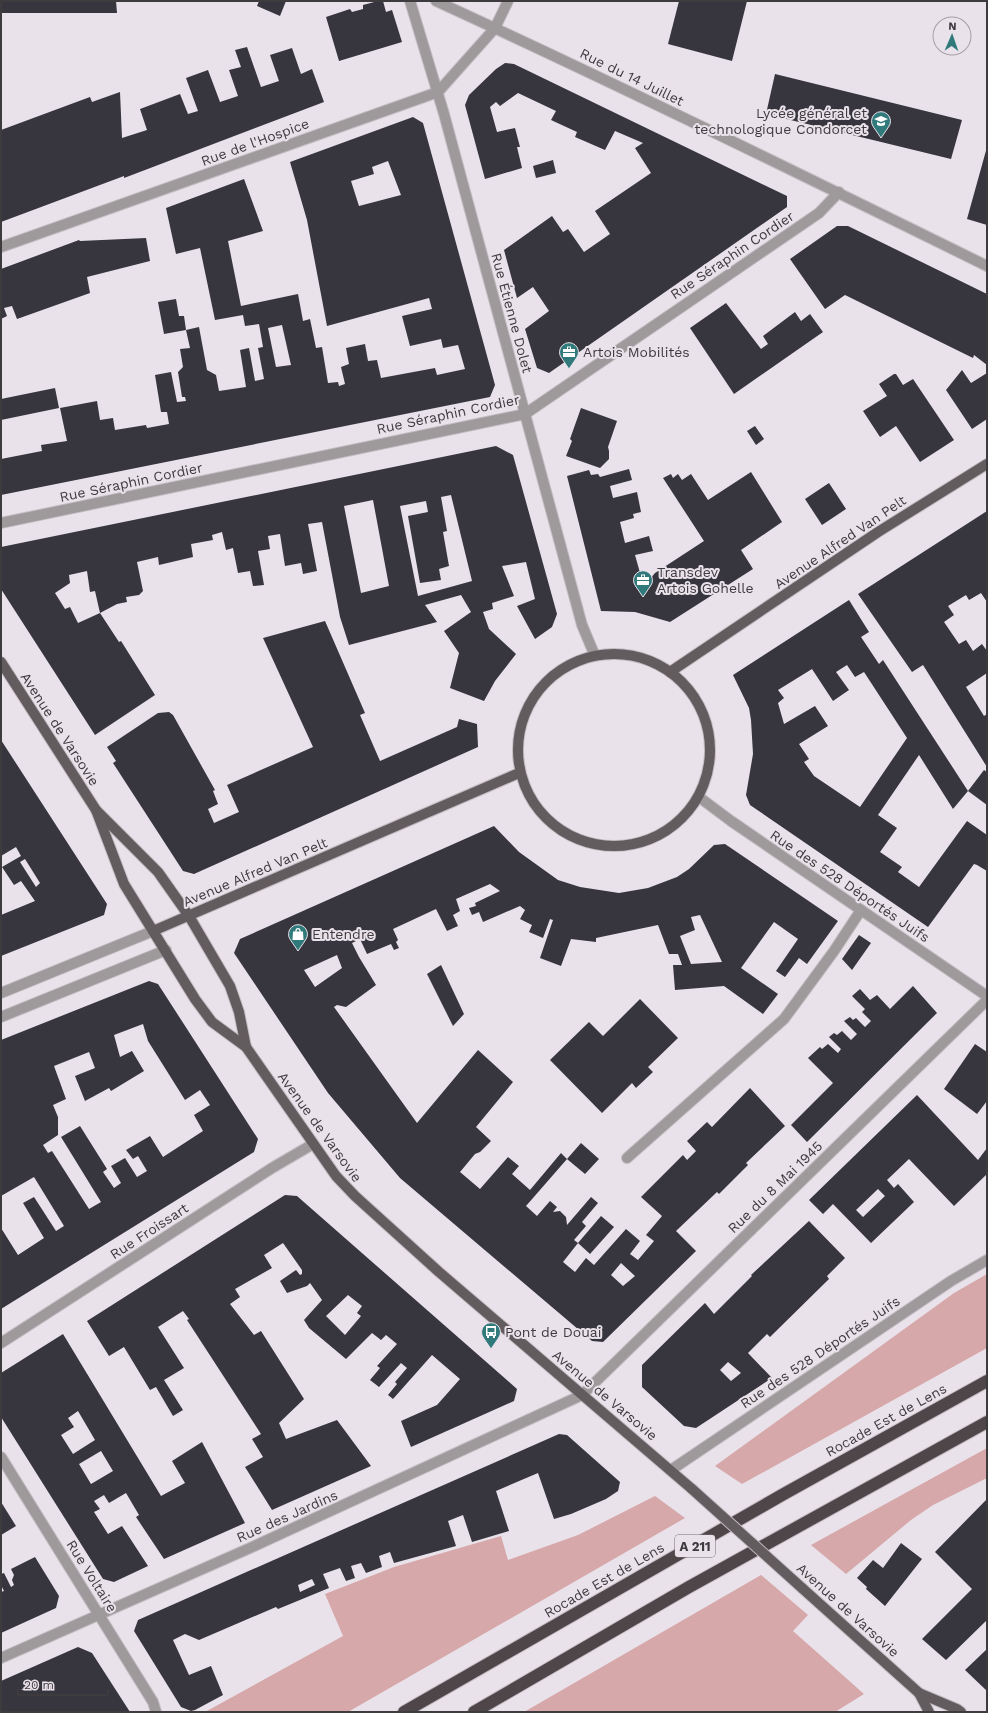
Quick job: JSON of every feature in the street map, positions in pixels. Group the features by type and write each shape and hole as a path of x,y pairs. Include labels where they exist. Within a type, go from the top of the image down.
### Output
{"highway":[{"name":"Rocade Est de Lens","path":"404,1712 776,1499 987,1381"},
{"name":"A 211","path":"474,1712 689,1587 987,1422"}],"main road":[{"name":"Avenue Alfred Van Pelt","path":"670,672 878,532 987,464"},
{"path":"621,654 647,660 670,672 687,688 700,707 708,730 710,753 707,776 699,797 678,823 650,841 617,848 584,843 555,828 532,804 519,773 517,747 521,722 532,698 549,678 570,664 595,656 621,654"},
{"name":"Avenue de Varsovie","path":"1,662 96,810 124,884 195,999 212,1022 246,1047 336,1176 355,1196 439,1272 671,1470 919,1693 961,1712"},
{"name":"Avenue Alfred Van Pelt","path":"153,931 519,773"},
{"name":"Avenue de Varsovie","path":"96,810 158,872 189,916 230,986 239,1012 246,1047"},
{"name":"Avenue de Varsovie","path":"919,1693 929,1712"}],"street":[{"name":"Rue Étienne Dolet","path":"410,1 438,92 582,625 595,656"},
{"name":"Rue du 14 Juillet","path":"436,1 838,192 987,266"},
{"name":"Rue de l'Hospice","path":"1,247 438,92 495,28 508,1"},
{"name":"Rue Séraphin Cordier","path":"1,523 525,414 819,213 838,192"},
{"name":"Rue des 528 Déportés Juifs","path":"699,797 731,821 987,996"},
{"path":"628,1158 784,1019 834,951 861,910"},
{"name":"Avenue Alfred Van Pelt","path":"1,993 153,931"},
{"path":"1,1017 166,950"},
{"name":"Rue du 8 Mai 1945","path":"582,1395 987,1000"},
{"name":"Rue Froissart","path":"1,1344 272,1168 313,1144"},
{"name":"Rue des 528 Déportés Juifs","path":"671,1470 951,1281 987,1260"},
{"name":"Rue des Jardins","path":"1,1658 264,1541 582,1395"},
{"name":"Rue Voltaire","path":"1,1456 100,1614 153,1702 156,1712"}],"shaded area":[{"path":"987,1274 987,1348 742,1484 715,1466 954,1293"},
{"path":"987,1448 987,1478 933,1505 911,1520 846,1574 811,1545"},
{"path":"655,1496 685,1518 348,1712 205,1712 343,1636 325,1594 394,1567 501,1536 508,1560 578,1535"},
{"path":"761,1575 808,1615 793,1631 864,1694 835,1712 524,1712"}],"building":[{"path":"1,1 116,1 117,13 1,13"},
{"path":"259,1 286,1 280,16 257,6"},
{"path":"383,1 386,12 392,10 402,42 339,61 326,17 350,9 352,12 363,9 363,5"},
{"path":"679,1 747,1 732,61 668,44"},
{"path":"247,47 261,87 279,81 270,55 292,48 301,74 312,69 324,102 124,178 124,176 1,222 1,130 90,97 92,102 120,92 122,138 147,130 140,109 180,94 188,114 198,111 186,78 208,70 220,102 238,96 229,70 241,67 235,50"},
{"path":"505,63 514,64 787,196 787,207 549,373 537,368 525,329 549,311 533,287 517,298 504,250 552,216 563,232 568,229 584,252 610,234 595,211 651,173 635,148 643,143 615,131 605,150 575,137 577,132 551,120 556,111 518,93 500,106 496,102 490,107 497,132 515,128 520,147 517,147 522,168 485,179 465,105 469,95 496,69"},
{"path":"775,74 962,120 951,159 766,114"},
{"path":"413,117 423,123 495,385 490,397 1,495 1,459 42,451 41,445 67,441 60,408 97,401 100,420 113,418 115,430 146,425 147,428 169,424 167,412 161,412 155,375 171,372 177,402 186,401 185,397 182,397 178,372 183,367 180,349 190,348 186,330 199,327 207,370 216,375 219,391 246,387 240,350 249,348 255,381 264,379 258,348 263,347 259,324 245,326 243,315 215,320 200,248 176,254 166,208 244,179 263,231 228,241 241,306 298,294 303,321 310,319 316,348 322,347 328,383 338,382 339,386 345,384 341,367 349,364 346,348 365,344 368,361 377,360 381,378 435,368 437,375 465,369 458,345 443,348 441,339 410,346 402,316 432,309 429,298 327,326 307,220 290,162","holes":["388,161 401,195 359,206 351,181 374,174 372,167","282,325 291,365 276,367 268,328"]},
{"path":"987,147 987,225 967,219"},
{"path":"553,160 556,173 536,178 533,166"},
{"path":"837,226 848,226 987,294 987,365 974,355 973,358 845,295 825,309 790,259"},
{"path":"146,238 150,261 87,277 90,293 17,319 12,306 4,308 7,316 1,319 1,269 79,240"},
{"path":"176,299 179,316 184,316 186,330 164,334 158,302"},
{"path":"726,303 761,349 768,344 763,336 795,312 801,321 810,314 823,332 734,394 690,328"},
{"path":"962,370 971,383 987,373 987,419 972,429 946,390"},
{"path":"896,374 903,385 913,379 954,440 920,462 896,426 880,437 863,411 887,396 879,384"},
{"path":"55,388 59,408 1,420 1,399"},
{"path":"581,408 617,421 608,447 609,459 600,468 566,456 572,441 570,439"},
{"path":"755,426 764,439 756,445 747,431"},
{"path":"496,446 513,455 557,614 552,627 535,639 517,606 535,599 526,562 502,566 514,596 492,603 493,609 483,612 489,629 516,654 495,681 484,701 450,688 459,653 444,631 471,612 461,595 425,605 437,622 349,645 340,617 322,522 308,524 317,571 303,574 301,563 285,566 280,534 268,536 270,549 258,551 264,585 253,586 250,571 238,573 233,548 226,550 222,532 212,535 213,540 191,544 193,557 159,565 158,557 137,562 143,591 139,595 126,597 127,602 117,604 100,613 119,642 121,641 155,695 95,735 1,589 1,547","holes":["451,495 472,581 418,596 400,506 426,501 428,512 408,516 420,583 441,580 439,569 449,566 443,532 447,531 441,497","373,500 389,586 361,593 344,506","87,571 90,592 95,591 100,613 78,623 70,607 65,609 55,593 70,583 69,575"]},
{"path":"629,469 632,480 610,486 613,498 637,492 641,512 633,514 634,518 620,522 625,543 649,536 653,551 635,555 644,587 649,586 650,579 655,573 704,541 663,478 671,474 673,478 678,474 682,480 691,474 708,500 751,472 782,522 741,550 753,569 670,622 635,612 601,611 567,476 589,470 591,475 598,474 600,477"},
{"path":"829,483 846,509 822,525 805,499"},
{"path":"987,511 987,602 981,593 969,600 966,595 948,606 954,615 944,622 959,644 966,640 973,651 982,644 987,651 987,673 966,687 984,716 987,714 987,767 923,665 912,672 858,594"},
{"path":"849,600 869,632 861,637 879,664 883,660 968,791 953,809 919,755 878,815 897,828 880,852 902,867 898,872 919,887 967,821 987,835 987,871 974,864 928,927 750,805 746,795 753,754 751,720 749,708 733,675","holes":["847,665 855,677 864,672 907,738 860,807 814,776 804,762 809,759 799,744 828,726 815,706 784,724 778,703 784,698 778,690 812,669 833,701 849,690 836,672"]},
{"path":"325,621 365,713 360,715 380,761 457,727 459,719 477,724 478,747 194,874 183,871 113,763 116,761 107,747 158,713 169,712 173,715 215,790 213,791 218,804 208,809 214,823 239,812 227,785 313,747 263,638"},
{"path":"1,740 107,904 104,915 1,956 1,915 35,901 21,881 14,885 2,867 21,856 16,847 1,856","holes":["25,859 40,883 36,887 20,862"]},
{"path":"984,770 987,772 987,805 968,791"},
{"path":"494,826 519,852 558,880 580,887 619,893 648,888 677,877 689,869 714,845 725,844 838,921 807,964 799,958 785,977 776,971 798,939 774,922 741,968 778,994 763,1014 724,986 675,990 673,965 682,965 678,954 669,954 658,925 596,938 596,942 571,939 561,966 540,958 553,920 550,919 543,938 529,932 532,925 520,919 525,910 520,906 483,922 479,912 472,915 469,908 476,906 475,903 500,891 490,884 456,899 460,911 453,915 458,926 447,931 436,909 393,929 398,940 396,942 399,948 394,950 391,944 367,954 360,939 352,943 376,985 346,1007 337,1005 334,1007 417,1123 478,1050 513,1082 476,1127 491,1141 480,1152 475,1154 460,1172 480,1189 508,1157 519,1166 512,1174 530,1190 561,1153 567,1159 526,1206 537,1216 550,1201 557,1207 553,1212 560,1211 566,1217 567,1225 591,1197 598,1203 582,1222 586,1226 574,1240 578,1243 563,1262 575,1272 586,1258 594,1265 626,1229 640,1241 630,1254 638,1260 654,1241 646,1235 662,1216 641,1197 683,1155 687,1160 696,1151 687,1141 707,1122 712,1127 750,1088 785,1126 746,1163 748,1165 719,1194 717,1192 676,1231 696,1251 603,1342 592,1341 400,1178 328,1093 234,953 240,939","holes":["700,915 722,962 691,964 680,936 695,930 691,917","337,955 342,968 315,987 304,970","621,1263 635,1276 623,1286 611,1275"]},
{"path":"859,935 871,943 852,970 842,959"},
{"path":"441,965 464,1014 453,1026 427,974"},
{"path":"149,981 158,984 258,1139 254,1152 1,1309 1,1228 18,1255 44,1238 23,1203 34,1197 56,1231 64,1226 34,1177 1,1196 1,1040","holes":["143,1024 148,1041 185,1100 200,1090 210,1105 194,1115 203,1131 163,1157 150,1136 126,1150 133,1159 138,1156 147,1171 137,1177 125,1158 111,1166 121,1183 114,1188 103,1172 107,1169 80,1126 61,1137 101,1202 89,1209 52,1151 48,1153 43,1145 58,1135 58,1117 53,1105 66,1099 54,1066 89,1052 95,1068 75,1076 85,1101 109,1088 111,1091 144,1071 132,1051 120,1057 114,1035"]},
{"path":"913,986 937,1013 807,1142 791,1125 833,1083 808,1058 820,1047 822,1049 828,1044 838,1053 841,1049 829,1037 834,1033 837,1035 842,1031 851,1040 857,1034 844,1021 850,1017 853,1020 856,1018 865,1027 871,1021 862,1012 865,1009 852,996 860,989 870,1000 877,995 890,1009"},
{"path":"640,999 678,1038 648,1067 653,1072 636,1088 632,1083 602,1113 550,1060 589,1022 603,1036"},
{"path":"975,1044 987,1052 987,1101 977,1114 944,1089"},
{"path":"917,1095 978,1160 987,1148 987,1174 954,1206 909,1159 887,1180 894,1188 898,1184 914,1202 871,1243 833,1204 823,1214 809,1200","holes":["878,1189 885,1196 863,1217 856,1210"]},
{"path":"581,1143 599,1159 585,1174 567,1159"},
{"path":"285,1195 297,1196 517,1389 514,1401 411,1447 401,1421 437,1405 460,1379 432,1355 393,1399 388,1395 397,1384 395,1382 407,1368 401,1363 379,1387 370,1380 380,1368 377,1366 397,1344 386,1335 381,1340 372,1333 346,1359 309,1328 304,1320 322,1300 310,1283 307,1286 287,1293 280,1281 296,1270 300,1275 302,1274 302,1270 283,1243 264,1255 272,1268 235,1289 240,1297 230,1304 254,1335 261,1331 304,1399 279,1423 286,1439 337,1420 371,1466 272,1510 245,1467 263,1457 252,1439 261,1434 187,1320 189,1319 183,1311 158,1327 184,1368 164,1380 183,1410 173,1416 156,1387 150,1390 124,1347 109,1356 87,1321","holes":["348,1295 362,1306 357,1313 361,1316 345,1335 326,1316"]},
{"path":"601,1216 614,1227 590,1254 578,1243"},
{"path":"809,1221 845,1258 827,1276 829,1279 770,1337 767,1334 748,1353 772,1378 696,1428 684,1426 642,1387 642,1365 705,1303 714,1314 752,1276 751,1275","holes":["728,1362 741,1373 731,1381 720,1370"]},
{"path":"63,1334 161,1496 185,1483 172,1461 202,1442 245,1523 164,1559 136,1517 139,1515 126,1493 109,1503 104,1495 94,1501 100,1509 94,1512 108,1534 122,1526 148,1566 114,1582 103,1579 1,1417 1,1373","holes":["78,1411 95,1440 73,1454 61,1435 74,1427 68,1418","101,1451 113,1471 91,1484 79,1464"]},
{"path":"559,1434 567,1435 620,1482 618,1491 606,1499 571,1514 554,1519 538,1473 496,1491 509,1531 472,1542 463,1515 448,1521 456,1546 394,1563 390,1552 379,1556 382,1567 366,1573 361,1563 351,1566 355,1578 346,1581 340,1568 323,1574 329,1588 278,1609 276,1607 199,1640 185,1634 173,1640 189,1675 211,1666 223,1695 195,1710 191,1711 181,1707 134,1631 138,1620","holes":["312,1579 315,1585 300,1592 298,1585"]},
{"path":"987,1499 987,1620 946,1660 922,1639 972,1589 935,1552"},
{"path":"1,1502 16,1526 1,1535"},
{"path":"901,1543 922,1559 885,1606 866,1589 867,1587 857,1578 873,1560 883,1568"},
{"path":"35,1557 59,1596 56,1608 1,1633 1,1592 4,1591 1,1585 1,1574 4,1573 11,1587 14,1585 12,1580 14,1575 11,1569"},
{"path":"78,1647 92,1653 130,1712 1,1712 1,1681"},
{"path":"987,1649 987,1691 965,1670"}],"place":[{"name":"Lycée général et technologique Condorcet","path":"881,138"},
{"name":"Artois Mobilités","path":"569,369"},
{"name":"Transdev Artois Gohelle","path":"643,597"},
{"name":"Entendre","path":"298,951"},
{"name":"Pont de Douai","path":"491,1349"}]}
